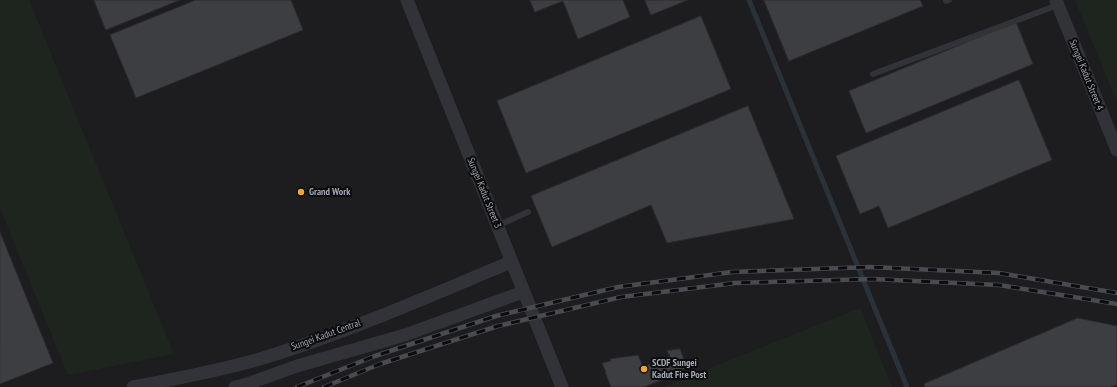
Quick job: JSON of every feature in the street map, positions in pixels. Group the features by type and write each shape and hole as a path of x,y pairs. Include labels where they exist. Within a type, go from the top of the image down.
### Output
{"street":[{"name":"Sungei Kadut Street 3","path":"407,0 562,387"},
{"name":"Sungei Kadut Street 4","path":"1057,2 1117,150"},
{"name":"Sungei Kadut Central","path":"133,387 211,372 267,356 395,310 512,262"},
{"name":"Sungei Kadut Central","path":"235,387 297,366 405,335 523,292"}],"lane":[{"path":"873,74 1057,2"},
{"path":"497,226 528,212"}],"shaded area":[{"path":"0,0 1117,0 1117,387 0,387"},
{"path":"0,0 29,0 174,354 68,375 0,208"},
{"path":"1075,0 1117,0 1117,102"},
{"path":"860,308 892,387 663,387"}],"building":[{"path":"94,0 180,0 106,30"},
{"path":"196,0 291,0 303,30 136,98 110,35"},
{"path":"530,0 623,0 630,17 578,39 563,1 535,12"},
{"path":"645,0 688,0 651,15"},
{"path":"764,0 920,0 923,6 789,61"},
{"path":"701,16 731,89 526,173 497,101"},
{"path":"1016,22 1033,64 866,133 849,91"},
{"path":"1019,80 1052,160 888,228 879,206 860,214 836,156"},
{"path":"748,106 794,219 667,243 651,205 552,247 531,196"},
{"path":"0,232 53,363 0,384"},
{"path":"1078,318 1117,326 1117,385 1111,387 925,387 924,384"},
{"name":"SCDF Sungei Kadut Fire Post","path":"680,349 687,367 681,370 682,372 644,387 611,387 602,363 611,361 610,359 638,355 643,367 670,356 667,351"}],"waterway":[{"path":"749,0 907,387"}],"railway":[{"path":"297,387 375,356 496,316 618,287 732,272 870,267 999,273 1117,293"},
{"path":"324,387 380,364 498,326 621,297 735,283 872,279 999,285 1117,304"}],"place":[{"name":"Grand Work","path":"301,192"},
{"name":"SCDF Sungei Kadut Fire Post","path":"644,369"}]}
